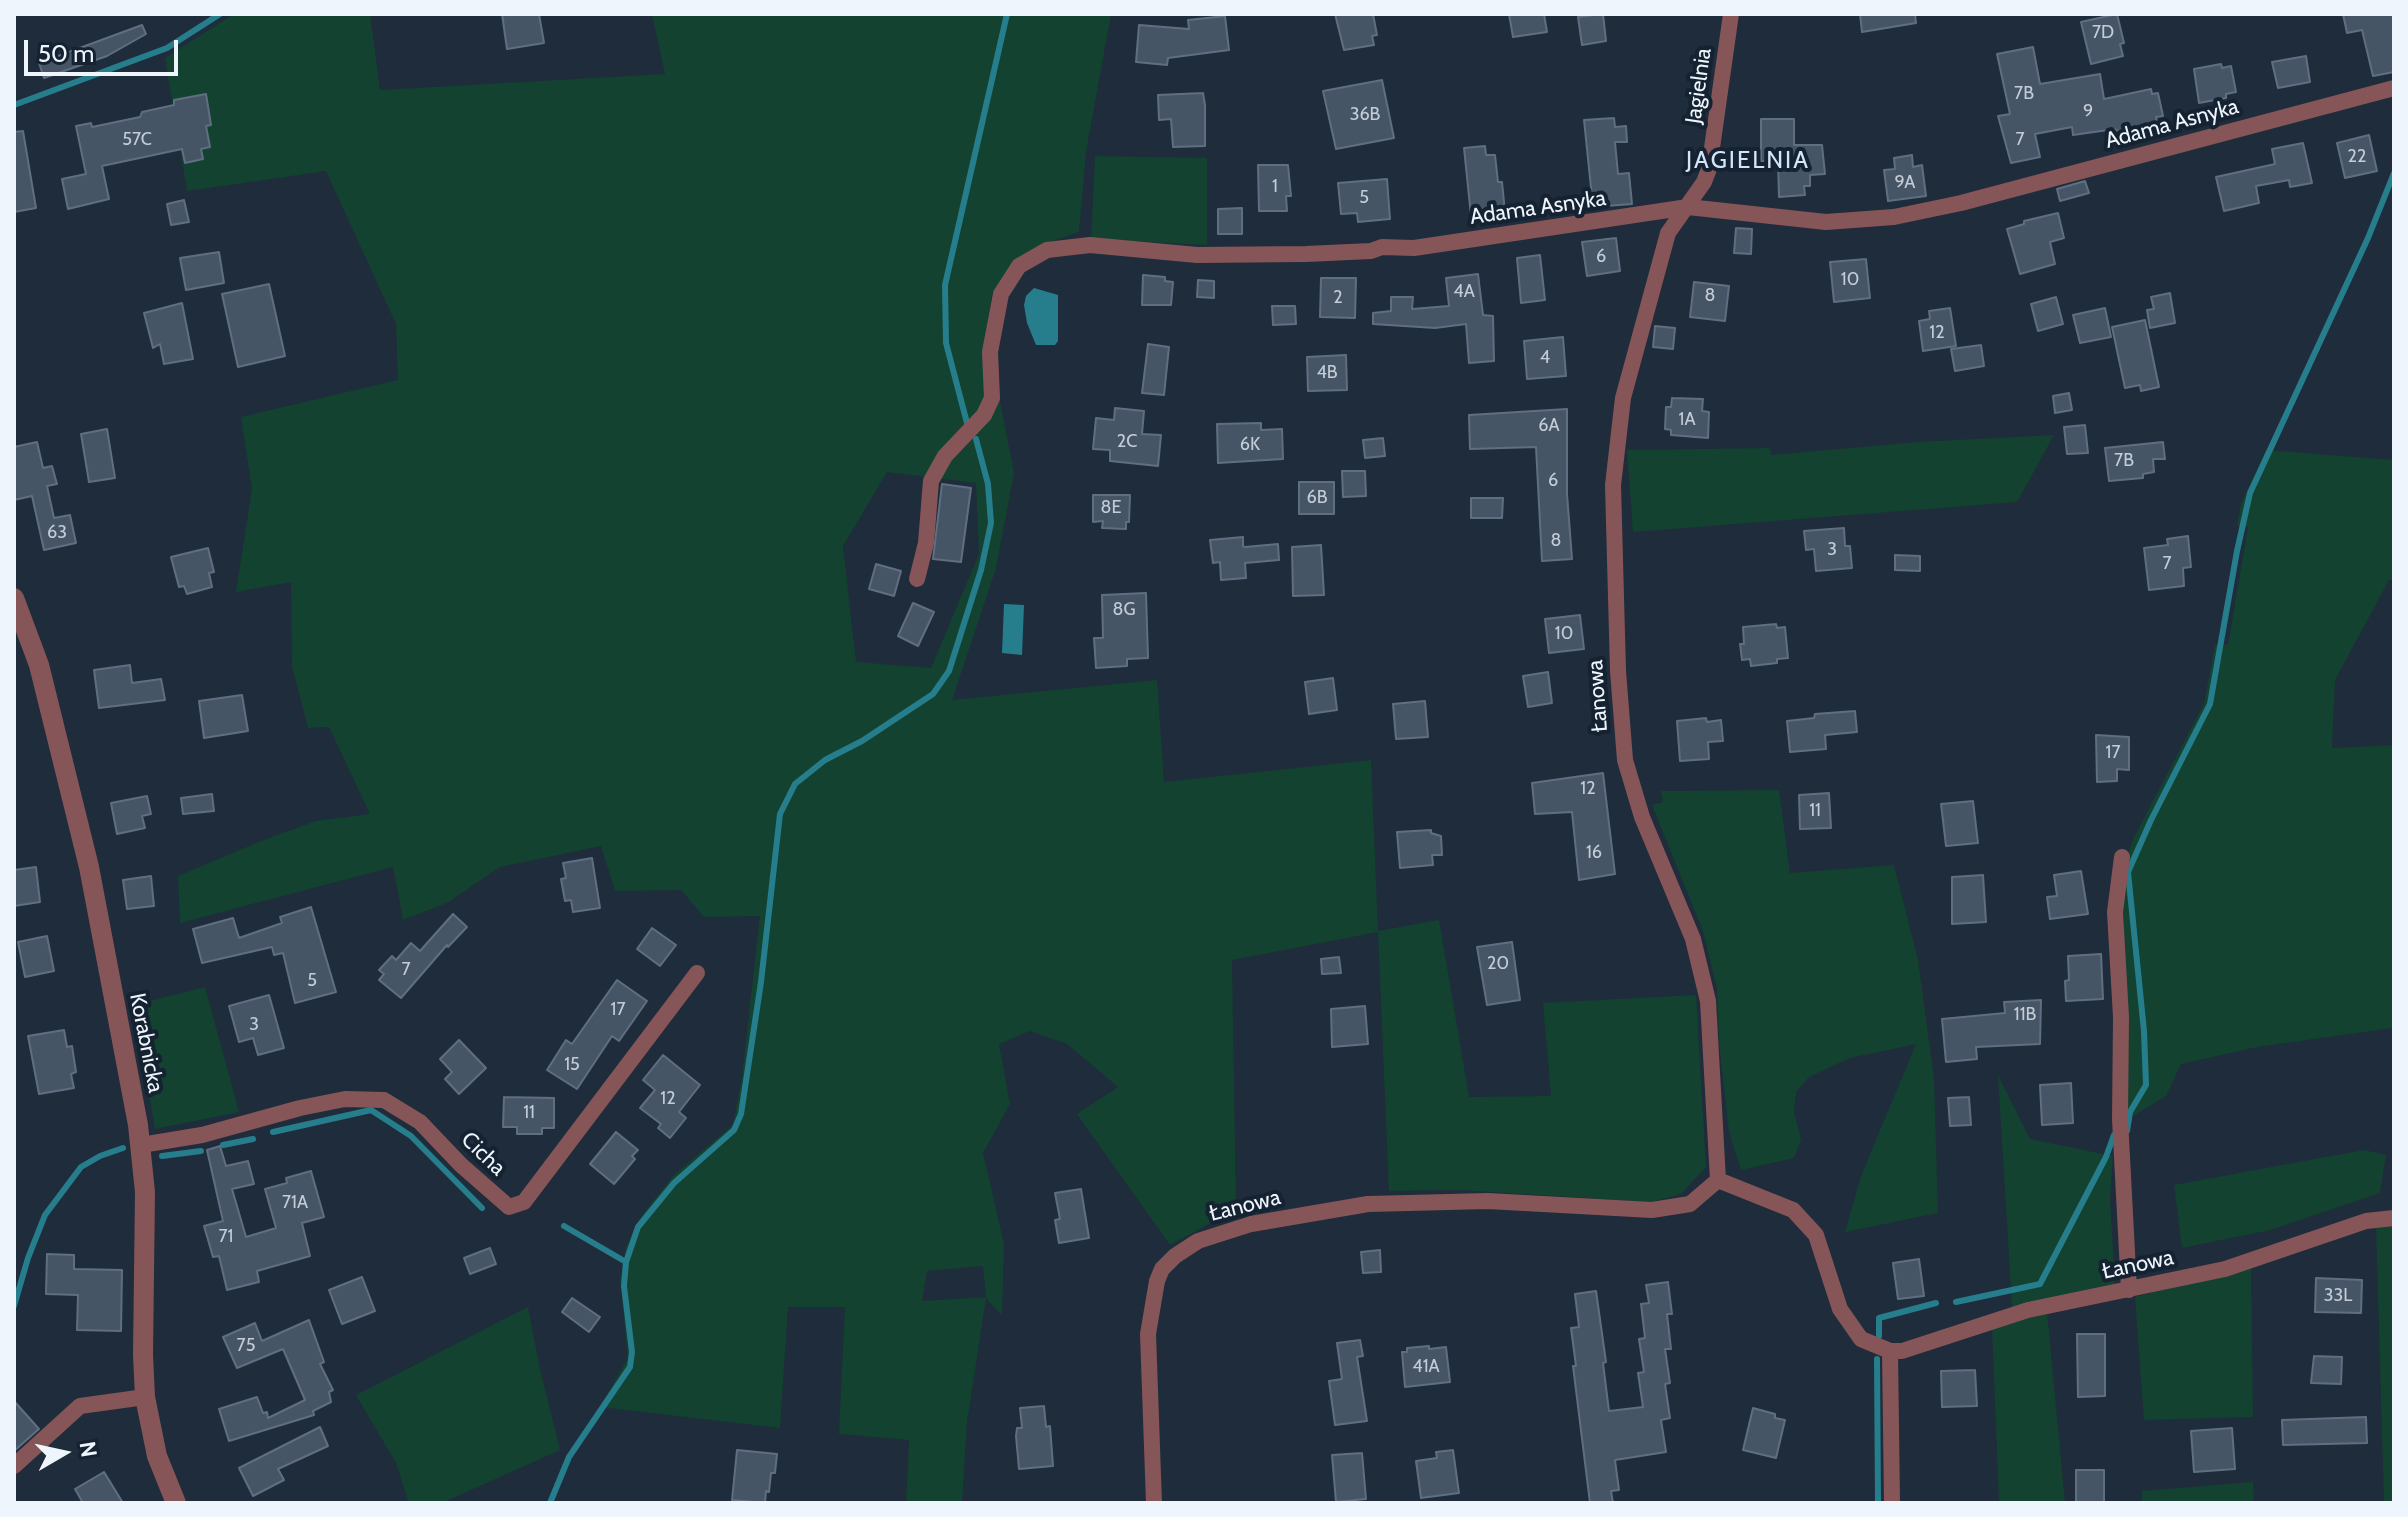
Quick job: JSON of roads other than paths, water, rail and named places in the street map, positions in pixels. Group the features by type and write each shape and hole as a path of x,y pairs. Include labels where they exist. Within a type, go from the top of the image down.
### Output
{"street":[{"name":"Jagielnia","path":"1688,207 1709,169 1731,14"},
{"name":"Adama Asnyka","path":"917,579 926,543 931,481 945,456 984,415 992,398 990,352 1001,294 1019,266 1047,250 1090,245 1213,255 1371,251 1382,247 1414,248 1688,207 1826,222 1894,217 1961,203 2394,88"},
{"name":"Łanowa","path":"1154,1503 1148,1334 1162,1269 1198,1241 1251,1224 1368,1204 1488,1201 1652,1210 1690,1204 1718,1180 1708,1001 1693,939 1642,817 1625,760 1614,577 1613,485 1623,398 1668,233 1688,207"},
{"name":"Korabnicka","path":"14,598 39,665 89,867 141,1145 145,1192 145,1397 169,1501"},
{"path":"2122,857 2115,912 2121,1017 2120,1119 2129,1290"},
{"name":"Cicha","path":"141,1145 202,1135 345,1099 384,1100 420,1122 461,1165 509,1207 524,1202 697,973"},
{"path":"1718,1180 1793,1210 1816,1235 1840,1309 1861,1339 1890,1351 1892,1503"},
{"name":"Łanowa","path":"1890,1351 1902,1351 2028,1310 2225,1269 2366,1221 2394,1218"},
{"path":"14,1466 80,1406 145,1397"}],"water":[{"path":"1034,288 1058,295 1058,341 1055,345 1036,345 1027,323 1024,305 1026,296"},
{"path":"1004,604 1024,605 1022,655 1002,653"}],"waterway":[{"path":"14,105 167,48 220,14"},
{"path":"967,423 946,343 945,285 1007,14"},
{"path":"2127,1131 2130,1112 2146,1085 2144,1031 2128,872 2210,704 2250,493 2368,238 2394,173"},
{"path":"550,1503 569,1457 630,1367 632,1352 624,1286 626,1262 638,1227 674,1183 734,1130 741,1114 761,982 780,814 795,784 825,760 862,741 933,694 949,671 981,570 991,523 988,484 976,439"},
{"path":"273,1132 371,1110 411,1136 482,1208"},
{"path":"1956,1302 2040,1284 2106,1157 2114,1135"},
{"path":"223,1145 253,1139"},
{"path":"14,1306 45,1215 81,1167 123,1148"},
{"path":"162,1156 201,1151"},
{"path":"564,1226 626,1262"},
{"path":"1879,1336 1879,1318 1936,1303"},
{"path":"1877,1359 1878,1503"}],"district":[{"name":"JAGIELNIA","path":"1748,161"}]}
